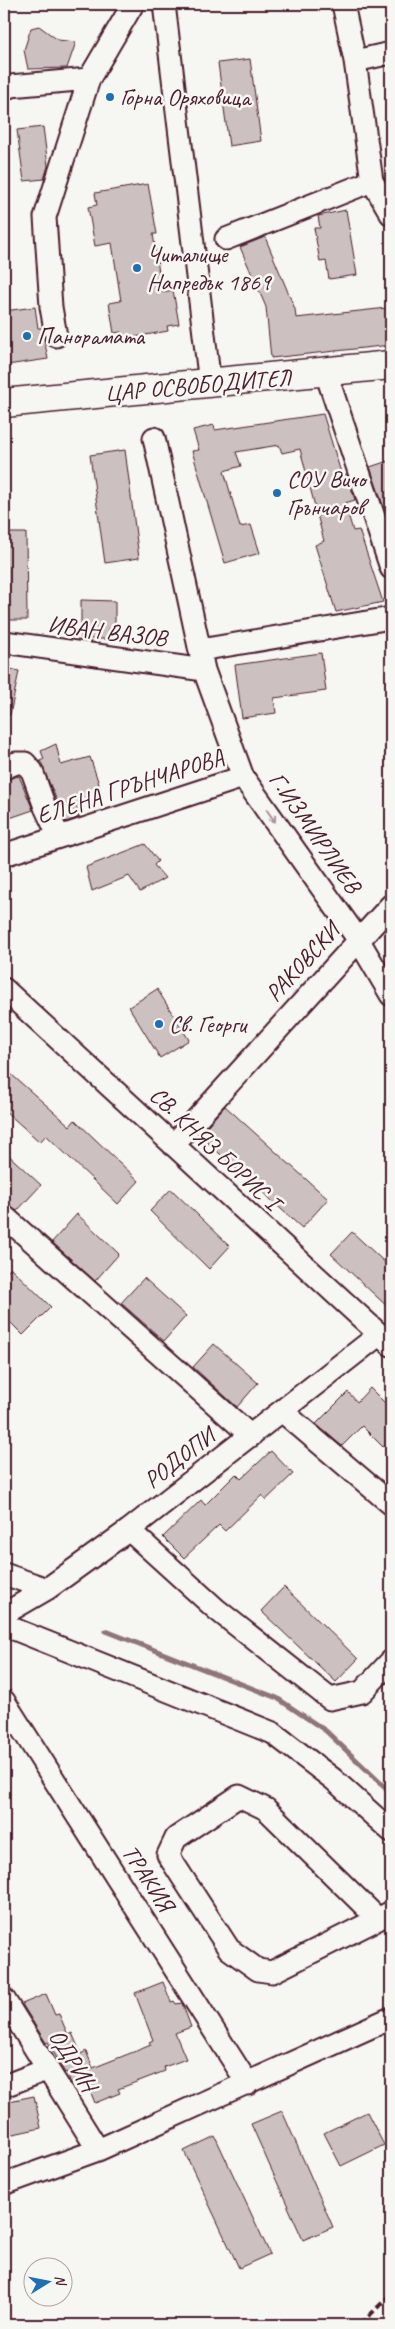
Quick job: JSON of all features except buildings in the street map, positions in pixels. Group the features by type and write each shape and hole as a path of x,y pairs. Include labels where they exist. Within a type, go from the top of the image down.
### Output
{"main road":[{"name":"ЦАР ОСВОБОДИТЕЛ","path":"4,404 391,365"}],"street":[{"path":"56,336 51,307 45,217 89,78 133,4"},
{"path":"164,4 210,384"},
{"path":"343,4 355,61 372,181 390,207"},
{"path":"355,61 391,53"},
{"path":"4,90 10,86 89,78"},
{"path":"226,239 372,181"},
{"path":"326,373 391,568"},
{"name":"Г.ИЗМИРЛИЕВ","path":"154,438 202,660 243,776 358,939 391,995"},
{"name":"ИВАН ВАЗОВ","path":"4,642 202,660 391,618"},
{"path":"4,768 16,763 25,763 32,771 45,807 59,837"},
{"name":"ЕЛЕНА ГРЪНЧАРОВА","path":"4,855 243,776"},
{"name":"РАКОВСКИ","path":"173,1145 358,939 391,905"},
{"name":"СВ. КНЯЗ БОРИС I","path":"6,996 173,1145 385,1340"},
{"path":"4,1216 251,1436"},
{"name":"РОДОПИ","path":"4,1614 47,1589 129,1530 282,1412 385,1340"},
{"path":"282,1412 391,1504"},
{"path":"129,1530 216,1609 330,1699 362,1692 391,1661"},
{"path":"4,1574 47,1589"},
{"path":"4,1625 273,1733 333,1779 391,1831"},
{"name":"ТРАКИЯ","path":"4,1701 248,2084"},
{"path":"239,1796 266,1809 384,1916 272,1972 258,1970 229,1949 168,1855 176,1838 239,1796"},
{"name":"ОДРИН","path":"4,1999 98,2150"},
{"path":"4,2184 98,2150 391,2018"},
{"path":"4,2086 48,2069"}],"waterway":[{"path":"106,1631 277,1698 326,1731 391,1793"}],"railway":[{"path":"360,2325 391,2294"}],"place":[{"name":"Горна Оряховица","path":"110,97"},
{"name":"Читалище Напредък 1869","path":"137,268"},
{"name":"Панорамата","path":"27,336"},
{"name":"СОУ Вичо Грънчаров","path":"277,493"},
{"name":"Св. Георги","path":"159,1024"}]}
